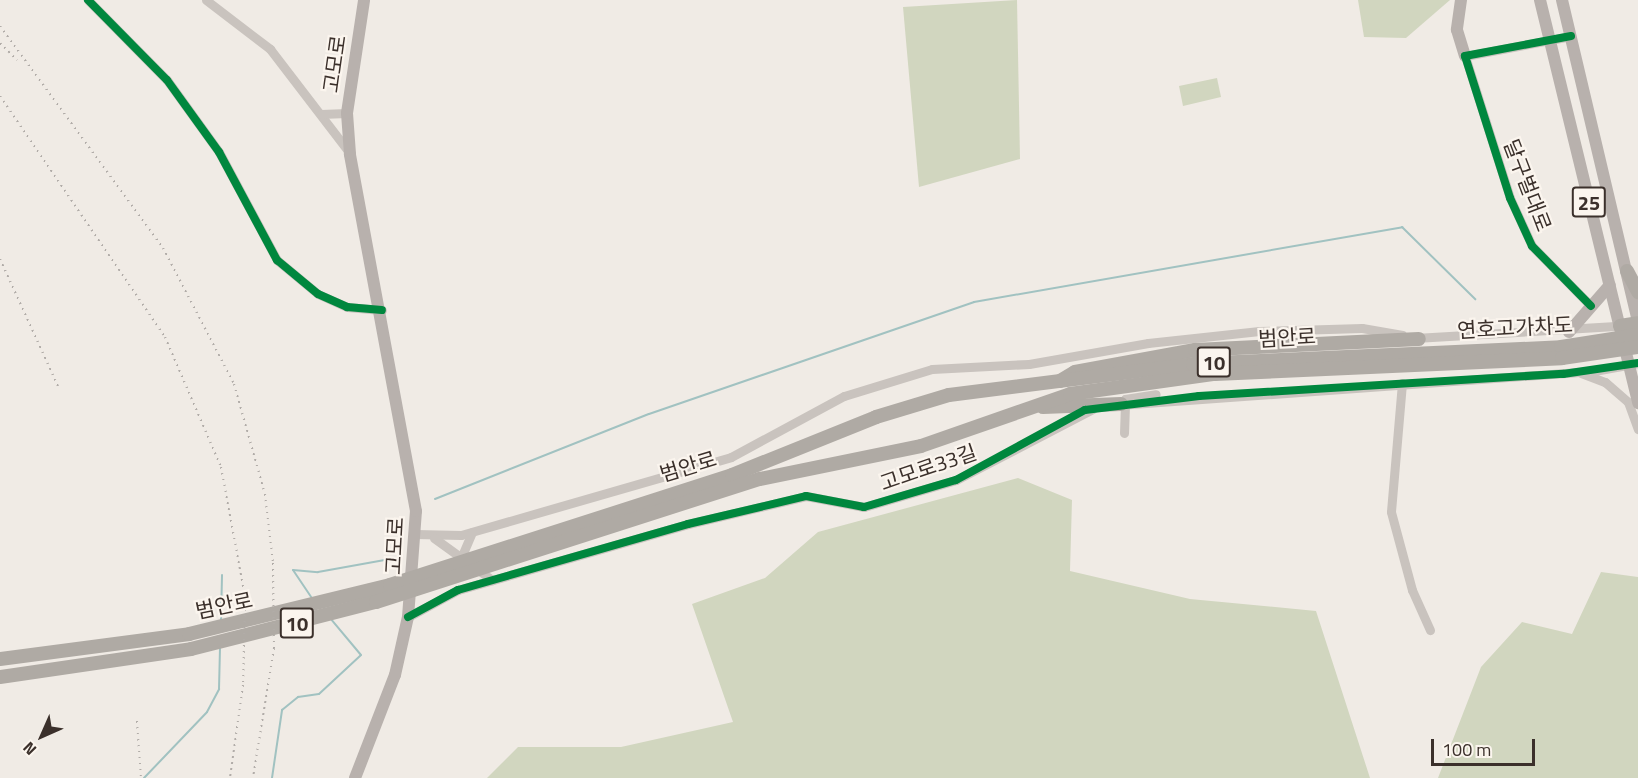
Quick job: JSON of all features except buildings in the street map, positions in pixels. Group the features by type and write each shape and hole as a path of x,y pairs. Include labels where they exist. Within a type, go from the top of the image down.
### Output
{"highway":[{"path":"1633,269 1638,292"},
{"path":"1620,326 1638,322"},
{"name":"연호고가차도","path":"1393,359 1561,346 1638,335"},
{"path":"1057,382 1075,372 1195,350 1419,339"},
{"name":"연호고가차도","path":"1393,359 1562,358 1638,347"},
{"name":"범안로","path":"0,676 94,665 191,649 376,602 732,475 912,405 1057,382 1193,364 1393,359"},
{"name":"범안로","path":"0,659 189,634 379,588 801,471 921,446 1070,394 1194,376 1393,359"},
{"path":"1026,408 1121,404"}],"main road":[{"name":"고모로","path":"355,778 387,698 408,617 416,534 408,447 350,154 347,113 364,0"},
{"path":"1461,0 1457,30 1465,56"},
{"name":"25","path":"1540,0 1620,326 1634,364 1638,403"},
{"name":"25","path":"1562,0 1633,269 1638,322"},
{"path":"1564,333 1610,285"}],"street":[{"path":"88,0 167,80 207,135 277,260 318,294 347,307 382,310"},
{"path":"206,0 270,49 350,154"},
{"path":"1465,56 1571,36"},
{"name":"달구벌대로","path":"1465,56 1510,198 1532,246 1591,306"},
{"path":"321,114 347,113"},
{"path":"416,534 433,537 472,532 731,457 844,396 932,369 1029,364 1148,343 1259,331 1362,328 1419,339 1564,333 1620,326"},
{"path":"1564,333 1578,353 1579,364 1567,373"},
{"path":"1514,376 1536,334"},
{"name":"고모로33길","path":"408,617 458,590 806,496 864,507 972,473 1071,416 1121,404 1314,388 1567,373 1634,364"},
{"path":"1579,372 1605,382 1628,402 1638,429"},
{"path":"1402,383 1391,512 1412,590 1430,630"},
{"path":"1121,404 1124,433"},
{"path":"461,558 472,532"},
{"path":"433,537 492,580"}],"green space":[{"path":"1017,0 1020,159 919,187 903,7"},
{"path":"1358,0 1450,0 1406,38 1364,37"},
{"path":"1217,78 1221,97 1183,106 1179,86"},
{"path":"1018,478 1072,500 1070,571 1190,599 1316,611 1370,778 487,778 518,747 621,747 733,722 692,604 765,578 818,532"},
{"path":"1601,572 1638,577 1638,778 1438,778 1481,667 1522,622 1572,634"}],"waterway":[{"path":"435,499 649,414 974,302 1402,227 1475,299"},
{"path":"293,570 318,572 396,558"},
{"path":"293,570 312,598"},
{"path":"221,620 222,575"},
{"path":"272,778 282,710 298,697 319,694 361,655 330,618"},
{"path":"144,778 207,712 219,689 220,647"}],"railway":[{"path":"0,26 163,248 234,384 265,494 273,563 274,648 253,778"},
{"path":"0,43 17,60"},
{"path":"0,96 165,337 221,467 245,597 243,685 230,778"},
{"path":"0,259 58,386"},
{"path":"137,721 141,778"}],"cycle path":[{"path":"88,0 167,80 219,152 277,260 318,294 347,307 382,310"},
{"path":"1571,36 1465,56 1510,198 1532,246 1591,306"},
{"path":"408,617 458,590 688,524 806,496 864,507 956,480 1085,410 1199,396 1563,374 1638,363"}]}
